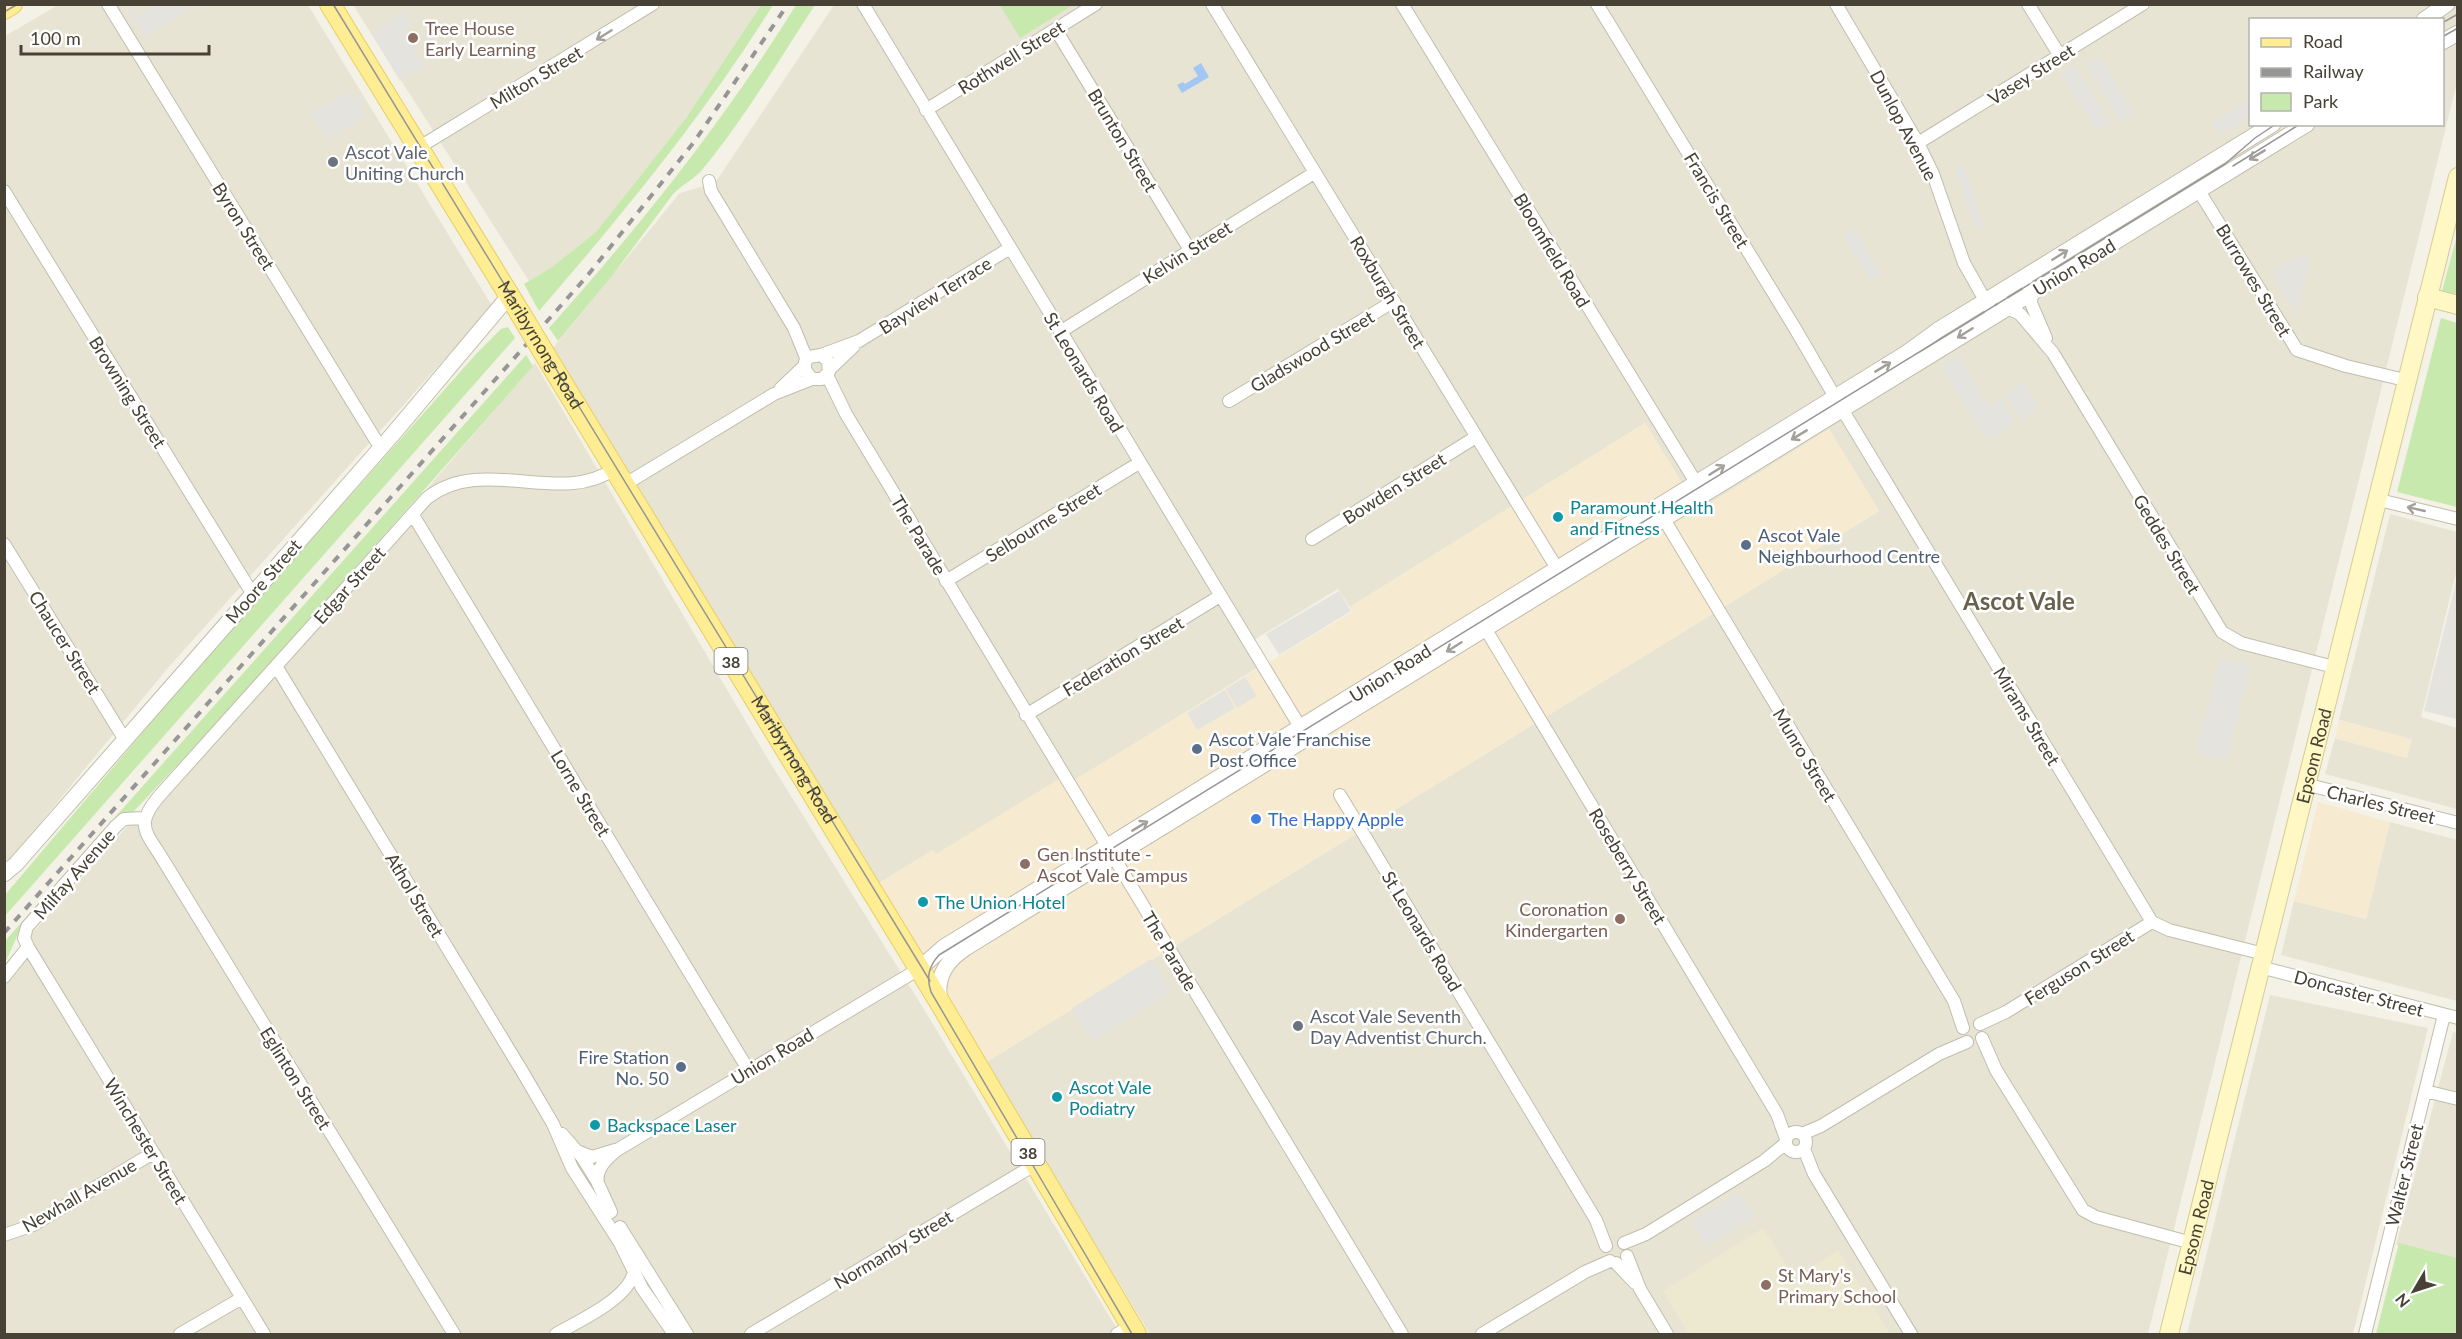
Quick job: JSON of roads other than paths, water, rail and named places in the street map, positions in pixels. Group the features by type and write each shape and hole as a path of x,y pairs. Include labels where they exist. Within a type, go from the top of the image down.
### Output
{"main road":[{"path":"4,9 12,4"},
{"name":"Maribyrnong Road","path":"330,4 908,951 924,967 931,989 1035,1164 1128,1332"},
{"name":"Epsom Road","path":"2169,1335 2457,177"},
{"path":"2427,297 2457,305"}],"street":[{"name":"Byron Street","path":"108,4 380,447"},
{"name":"Milton Street","path":"418,148 653,4"},
{"name":"St Leonards Road","path":"863,4 1304,733"},
{"name":"Rothwell Street","path":"926,110 1096,4"},
{"name":"Roxburgh Street","path":"1212,4 1561,575"},
{"name":"Bloomfield Road","path":"1402,4 1700,489"},
{"name":"Francis Street","path":"1598,4 1838,403"},
{"name":"Dunlop Avenue","path":"1836,4 1918,143 1933,174 1964,263 1992,297"},
{"path":"2028,4 2060,56"},
{"name":"Vasey Street","path":"1918,143 2143,4"},
{"path":"2427,18 2447,4"},
{"name":"Brunton Street","path":"1056,30 1190,250"},
{"path":"2444,41 2457,33"},
{"name":"Union Road","path":"1838,403 1938,330 2270,126"},
{"name":"Union Road","path":"908,951 915,956 926,957 1110,852 1838,403 2000,312 2199,191 2299,127"},
{"name":"Kelvin Street","path":"1060,332 1314,172"},
{"name":"Burrowes Street","path":"2190,175 2297,350 2346,366 2405,380"},
{"path":"709,181 711,191 812,359"},
{"name":"Browning Street","path":"4,191 252,593"},
{"name":"Bayview Terrace","path":"774,394 812,359 859,341 1010,248"},
{"name":"Geddes Street","path":"2023,277 2032,292 2032,305 2052,353"},
{"name":"Geddes Street","path":"1992,297 2000,312 2020,314 2052,353 2222,632 2241,643 2334,667"},
{"name":"Gladswood Street","path":"1229,401 1394,301"},
{"name":"Moore Street","path":"4,874 16,864 380,447 514,305"},
{"name":"Bayview Terrace","path":"619,477 774,394 822,376 859,341"},
{"path":"812,359 828,361 822,376 806,374 812,359"},
{"name":"The Parade","path":"822,376 1402,1335"},
{"name":"Mirams Street","path":"1838,403 2152,922"},
{"name":"Bowden Street","path":"1312,538 1476,437"},
{"name":"Selbourne Street","path":"946,581 1139,462"},
{"name":"Edgar Street","path":"144,819 155,801 427,498 451,483 482,479 580,483 619,477"},
{"path":"2376,499 2457,519"},
{"name":"Munro Street","path":"1660,513 1973,1033 2083,1210 2096,1217 2192,1243"},
{"name":"Lorne Street","path":"413,515 749,1071"},
{"name":"Chaucer Street","path":"4,544 125,740"},
{"name":"Federation Street","path":"1026,715 1220,596"},
{"name":"Roseberry Street","path":"1482,623 1911,1335"},
{"name":"Athol Street","path":"276,666 553,1124 575,1172 616,1237 634,1276 674,1335"},
{"name":"Charles Street","path":"2305,784 2457,823"},
{"name":"St Leonards Road","path":"1340,795 1667,1335"},
{"name":"Milfay Avenue","path":"4,976 28,947 24,938 27,927 116,826 124,819 144,819"},
{"name":"Eglinton Street","path":"144,819 145,830 154,845 454,1335"},
{"name":"Union Road","path":"942,1007 938,989 949,961 1110,852"},
{"name":"Moore Street","path":"4,885 16,864"},
{"path":"2152,922 2169,930 2262,960"},
{"name":"Ferguson Street","path":"1482,1335 2152,922"},
{"name":"Winchester Street","path":"28,947 264,1335"},
{"name":"Union Road","path":"588,1159 626,1144 924,967 967,947"},
{"name":"Union Road","path":"924,967 941,949"},
{"name":"Doncaster Street","path":"2262,960 2457,1018"},
{"name":"Walter Street","path":"2365,1335 2444,1015"},
{"path":"2425,1091 2457,1099"},
{"name":"Athol Street","path":"553,1124 576,1150 588,1159 604,1201 687,1335"},
{"name":"Union Road","path":"583,1186 596,1177 611,1155 626,1144"},
{"name":"Newhall Avenue","path":"4,1235 33,1225 153,1153"},
{"path":"575,1172 588,1159"},
{"name":"Normanby Street","path":"751,1335 1035,1164"},
{"path":"611,1301 634,1276 656,1283"},
{"path":"556,1335 611,1301 634,1294 643,1295 653,1302"},
{"path":"180,1335 242,1298"}],"water":[{"path":"1201,63 1209,77 1182,93 1177,85 1183,82 1185,84 1198,76 1193,68"}],"tram line":[{"path":"4,12 18,4"},
{"path":"333,4 930,981"},
{"path":"2444,22 2458,14"},
{"path":"2444,36 2458,28"},
{"path":"1132,1334 931,992 929,972 939,955 2225,164 2273,126"},
{"path":"2233,166 2297,126"}],"railway":[{"path":"4,933 588,275 694,142 788,4"}],"place":[{"name":"Tree House Early Learning","path":"413,38"},
{"name":"Ascot Vale Uniting Church","path":"333,162"},
{"name":"Paramount Health and Fitness","path":"1558,517"},
{"name":"Ascot Vale Neighbourhood Centre","path":"1746,545"},
{"name":"Ascot Vale Franchise Post Office","path":"1197,749"},
{"name":"The Happy Apple","path":"1256,819"},
{"name":"Gen Institute - Ascot Vale Campus","path":"1025,864"},
{"name":"The Union Hotel","path":"923,902"},
{"name":"Coronation Kindergarten","path":"1620,919"},
{"name":"Ascot Vale Seventh Day Adventist Church.","path":"1298,1026"},
{"name":"Fire Station No. 50","path":"681,1067"},
{"name":"Ascot Vale Podiatry","path":"1057,1097"},
{"name":"Backspace Laser","path":"595,1125"},
{"name":"St Mary's Primary School","path":"1766,1285"}],"district":[{"name":"Ascot Vale","path":"2019,600"}]}
